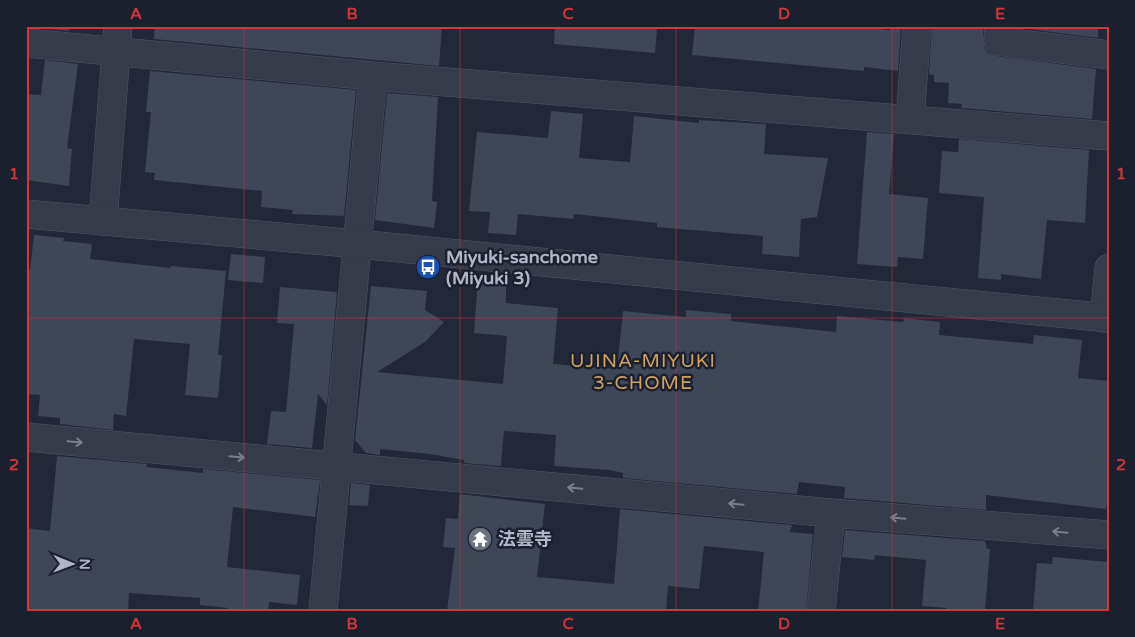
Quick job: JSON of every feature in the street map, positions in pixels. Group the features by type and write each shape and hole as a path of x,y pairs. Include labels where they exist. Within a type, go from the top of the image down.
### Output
{"street":[{"path":"910,119 917,26"},
{"path":"999,26 998,41 1109,55"},
{"path":"26,43 117,39 373,76 1109,136"},
{"path":"103,221 117,39"},
{"path":"323,611 373,76"},
{"path":"26,214 358,244 1106,318 1109,268"},
{"path":"26,437 830,513 1109,536"},
{"path":"821,611 830,513"}],"building":[{"path":"48,26 69,26 69,31 48,29"},
{"path":"155,26 442,26 439,66 154,39"},
{"path":"555,26 624,26 657,29 655,53 554,44"},
{"path":"695,26 853,26 890,30 890,26 901,26 898,71 864,67 864,71 692,55"},
{"path":"932,26 983,26 984,47 988,53 996,56 1096,69 1092,119 961,108 962,104 948,103 949,83 934,82 934,75 929,74"},
{"path":"1098,26 1098,38 1015,27"},
{"path":"45,60 78,64 67,148 72,149 69,186 26,180 26,94 41,95"},
{"path":"150,71 356,90 344,216 292,214 293,210 261,207 262,191 154,180 155,173 145,172 151,112 146,112"},
{"path":"387,93 438,97 432,201 437,202 434,228 375,220"},
{"path":"551,111 583,114 579,158 630,162 634,116 699,123 699,120 766,124 764,154 828,158 817,217 801,219 799,257 762,254 763,236 657,227 657,223 574,214 573,219 518,214 516,235 488,233 490,212 469,211 477,132 548,138"},
{"path":"867,132 894,134 889,194 928,198 923,259 898,257 897,267 857,264"},
{"path":"959,139 1089,150 1085,223 1047,220 1041,279 1001,274 1001,280 978,278 984,197 939,193 942,151 958,152"},
{"path":"34,235 64,238 63,241 92,244 90,259 171,268 171,266 226,271 218,355 222,355 218,398 185,395 190,344 134,339 126,416 114,414 113,430 60,424 60,418 38,416 40,395 26,394 26,269 30,270"},
{"path":"231,254 265,257 263,283 228,280"},
{"path":"478,278 506,281 506,303 558,308 553,364 617,369 623,311 686,317 686,310 731,314 731,321 836,332 837,316 903,322 904,318 940,322 939,335 1033,344 1034,335 1082,340 1078,378 1109,381 1109,492 1106,509 986,495 986,510 844,498 845,487 799,482 797,494 623,478 623,473 610,470 554,466 556,435 504,431 501,466 464,463 464,460 430,454 380,449 380,455 366,453 355,440 371,286 427,291 425,310 444,322 425,342 377,372 503,384 507,336 474,333"},
{"path":"280,287 337,292 327,405 318,394 312,448 267,444 271,411 286,412 294,324 277,323"},
{"path":"57,456 147,464 146,467 203,473 203,469 320,480 315,517 233,507 227,567 300,575 297,605 269,602 268,611 228,611 228,608 200,605 200,598 129,593 128,611 26,611 26,528 50,531"},
{"path":"351,483 370,485 368,506 349,505"},
{"path":"460,494 545,504 537,577 614,584 620,509 792,525 790,532 813,534 806,611 758,611 764,552 704,546 699,589 668,586 666,611 447,611 455,548 443,547 446,518 458,519"},
{"path":"845,530 985,541 987,549 990,549 985,611 946,611 946,608 922,606 926,560 875,555 874,560 842,557"},
{"path":"1053,557 1109,562 1109,611 1033,611 1037,563 1052,564"}],"place":[{"name":"Miyuki-sanchome (Miyuki 3)","path":"428,267"},
{"name":"法雲寺","path":"480,539"}],"district":[{"name":"UJINA-MIYUKI 3-CHOME","path":"643,372"}]}
